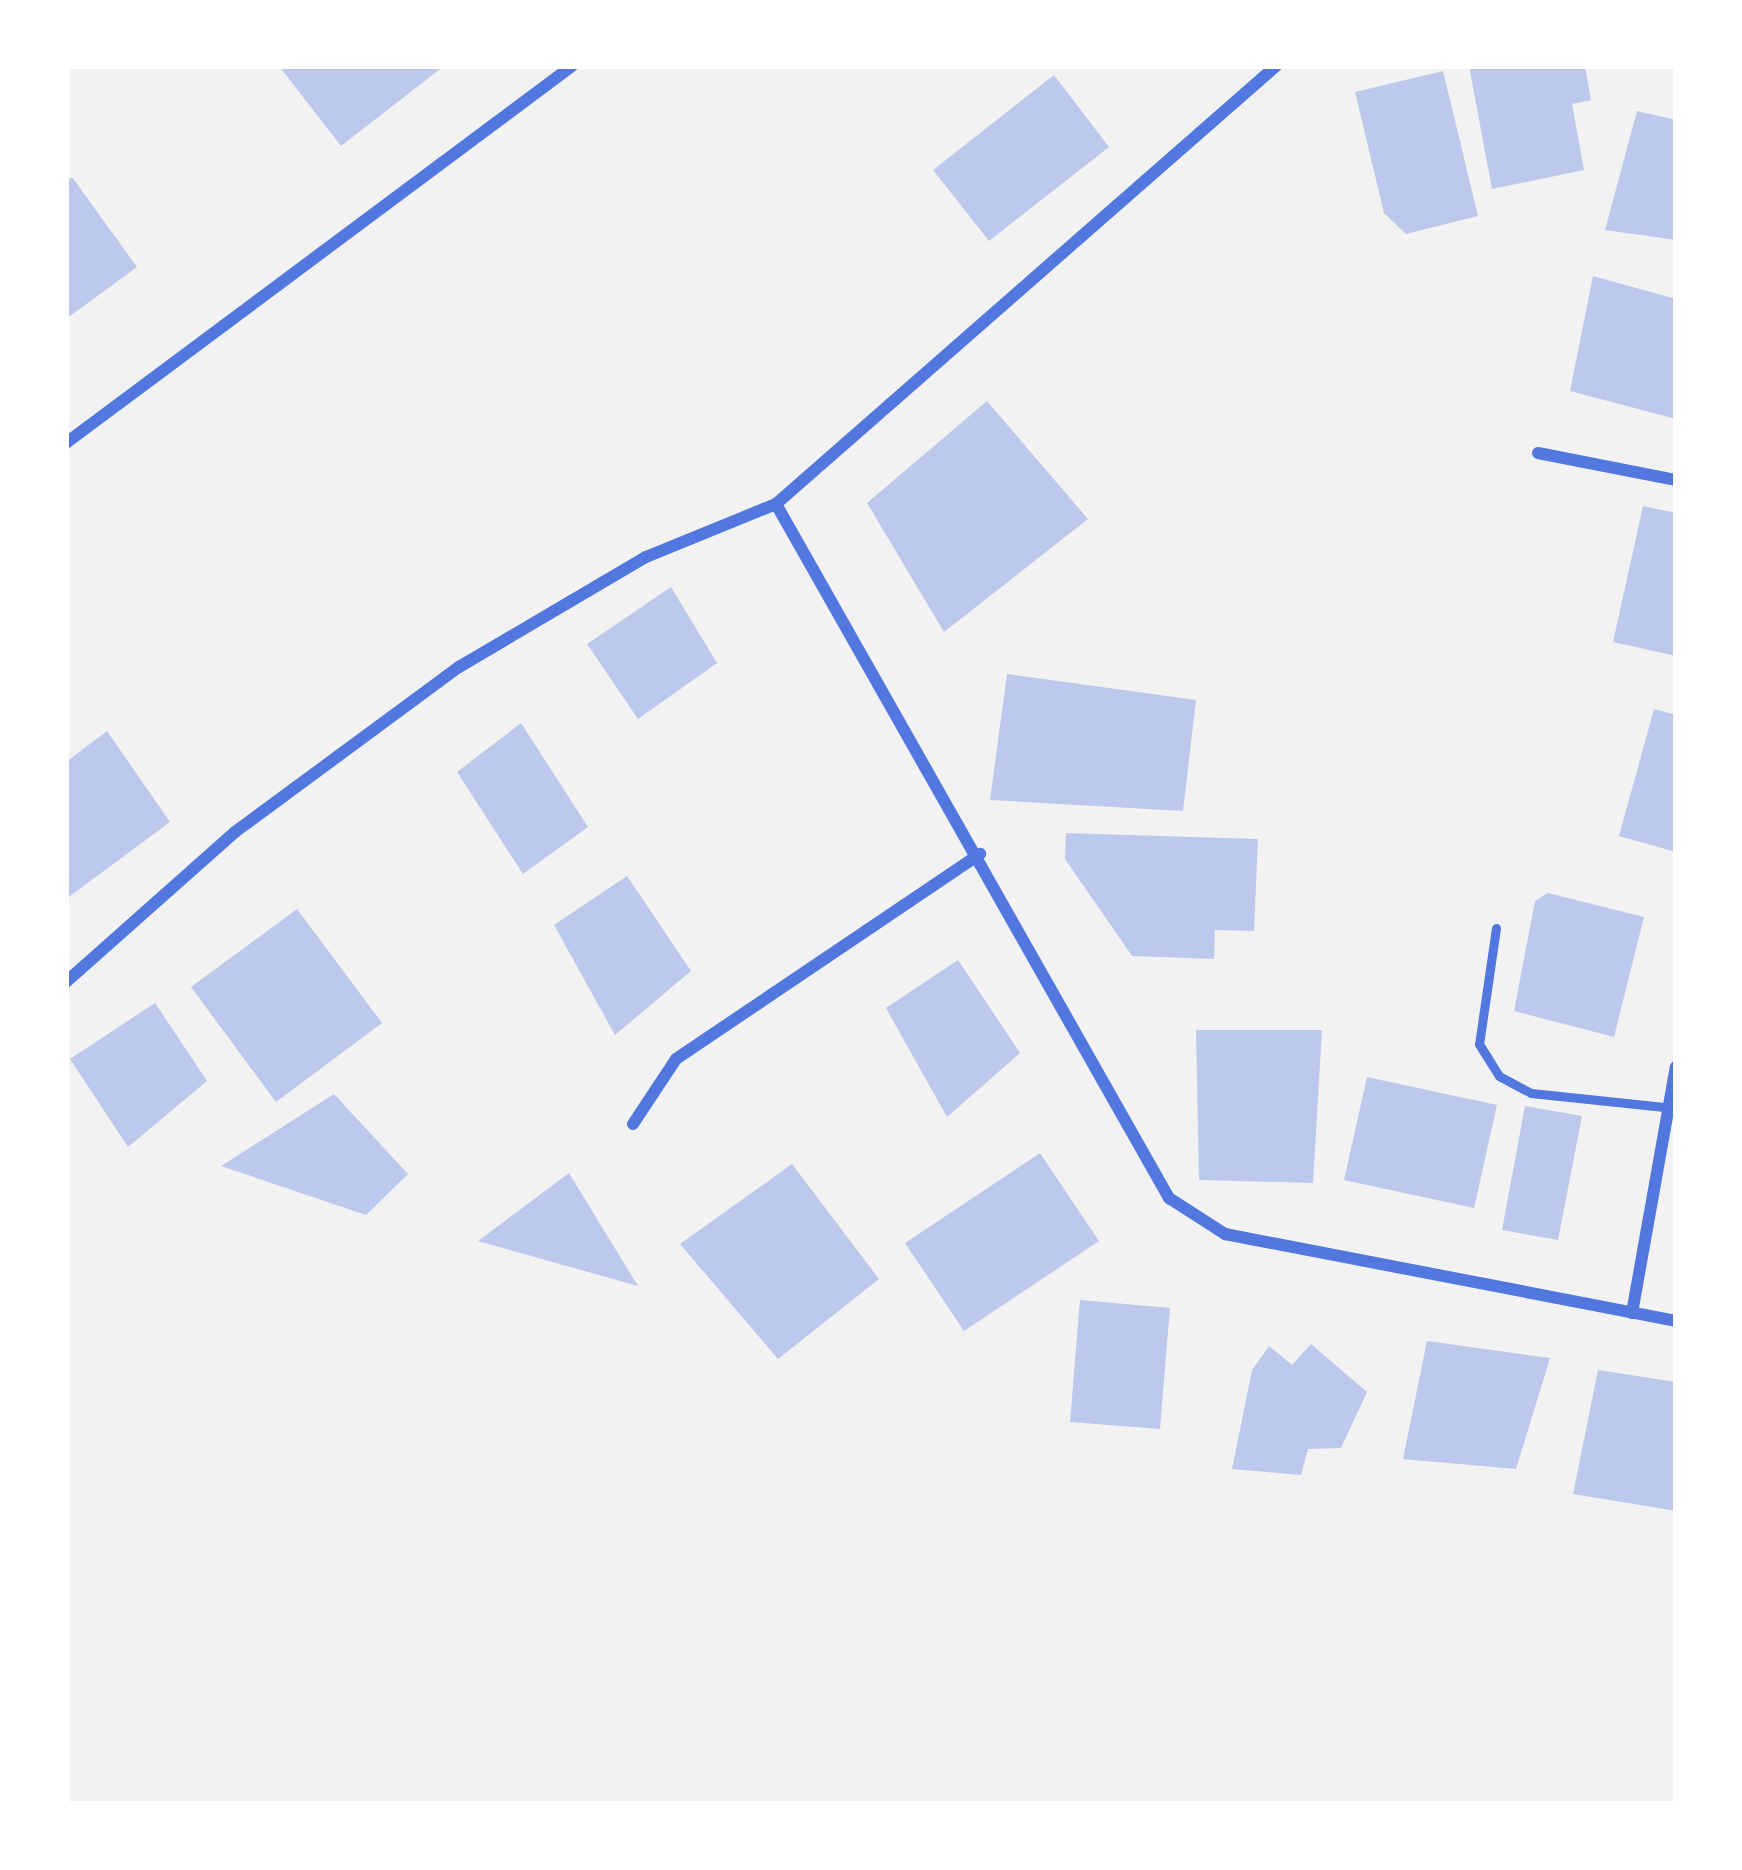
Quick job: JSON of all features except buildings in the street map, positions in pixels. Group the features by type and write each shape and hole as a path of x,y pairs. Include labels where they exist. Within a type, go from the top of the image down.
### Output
{"street":[{"path":"66,443 572,66"},
{"path":"66,982 235,832 459,668 646,557 776,504 1276,66"},
{"path":"1538,453 1676,480"},
{"path":"776,504 980,854 1142,1162 1202,1223 1676,1321"},
{"path":"633,1124 676,1059 980,854"},
{"path":"1632,1313 1664,1107 1676,1067"}],"lane":[{"path":"1496,928 1479,1044 1499,1076 1532,1093 1664,1107"}]}
